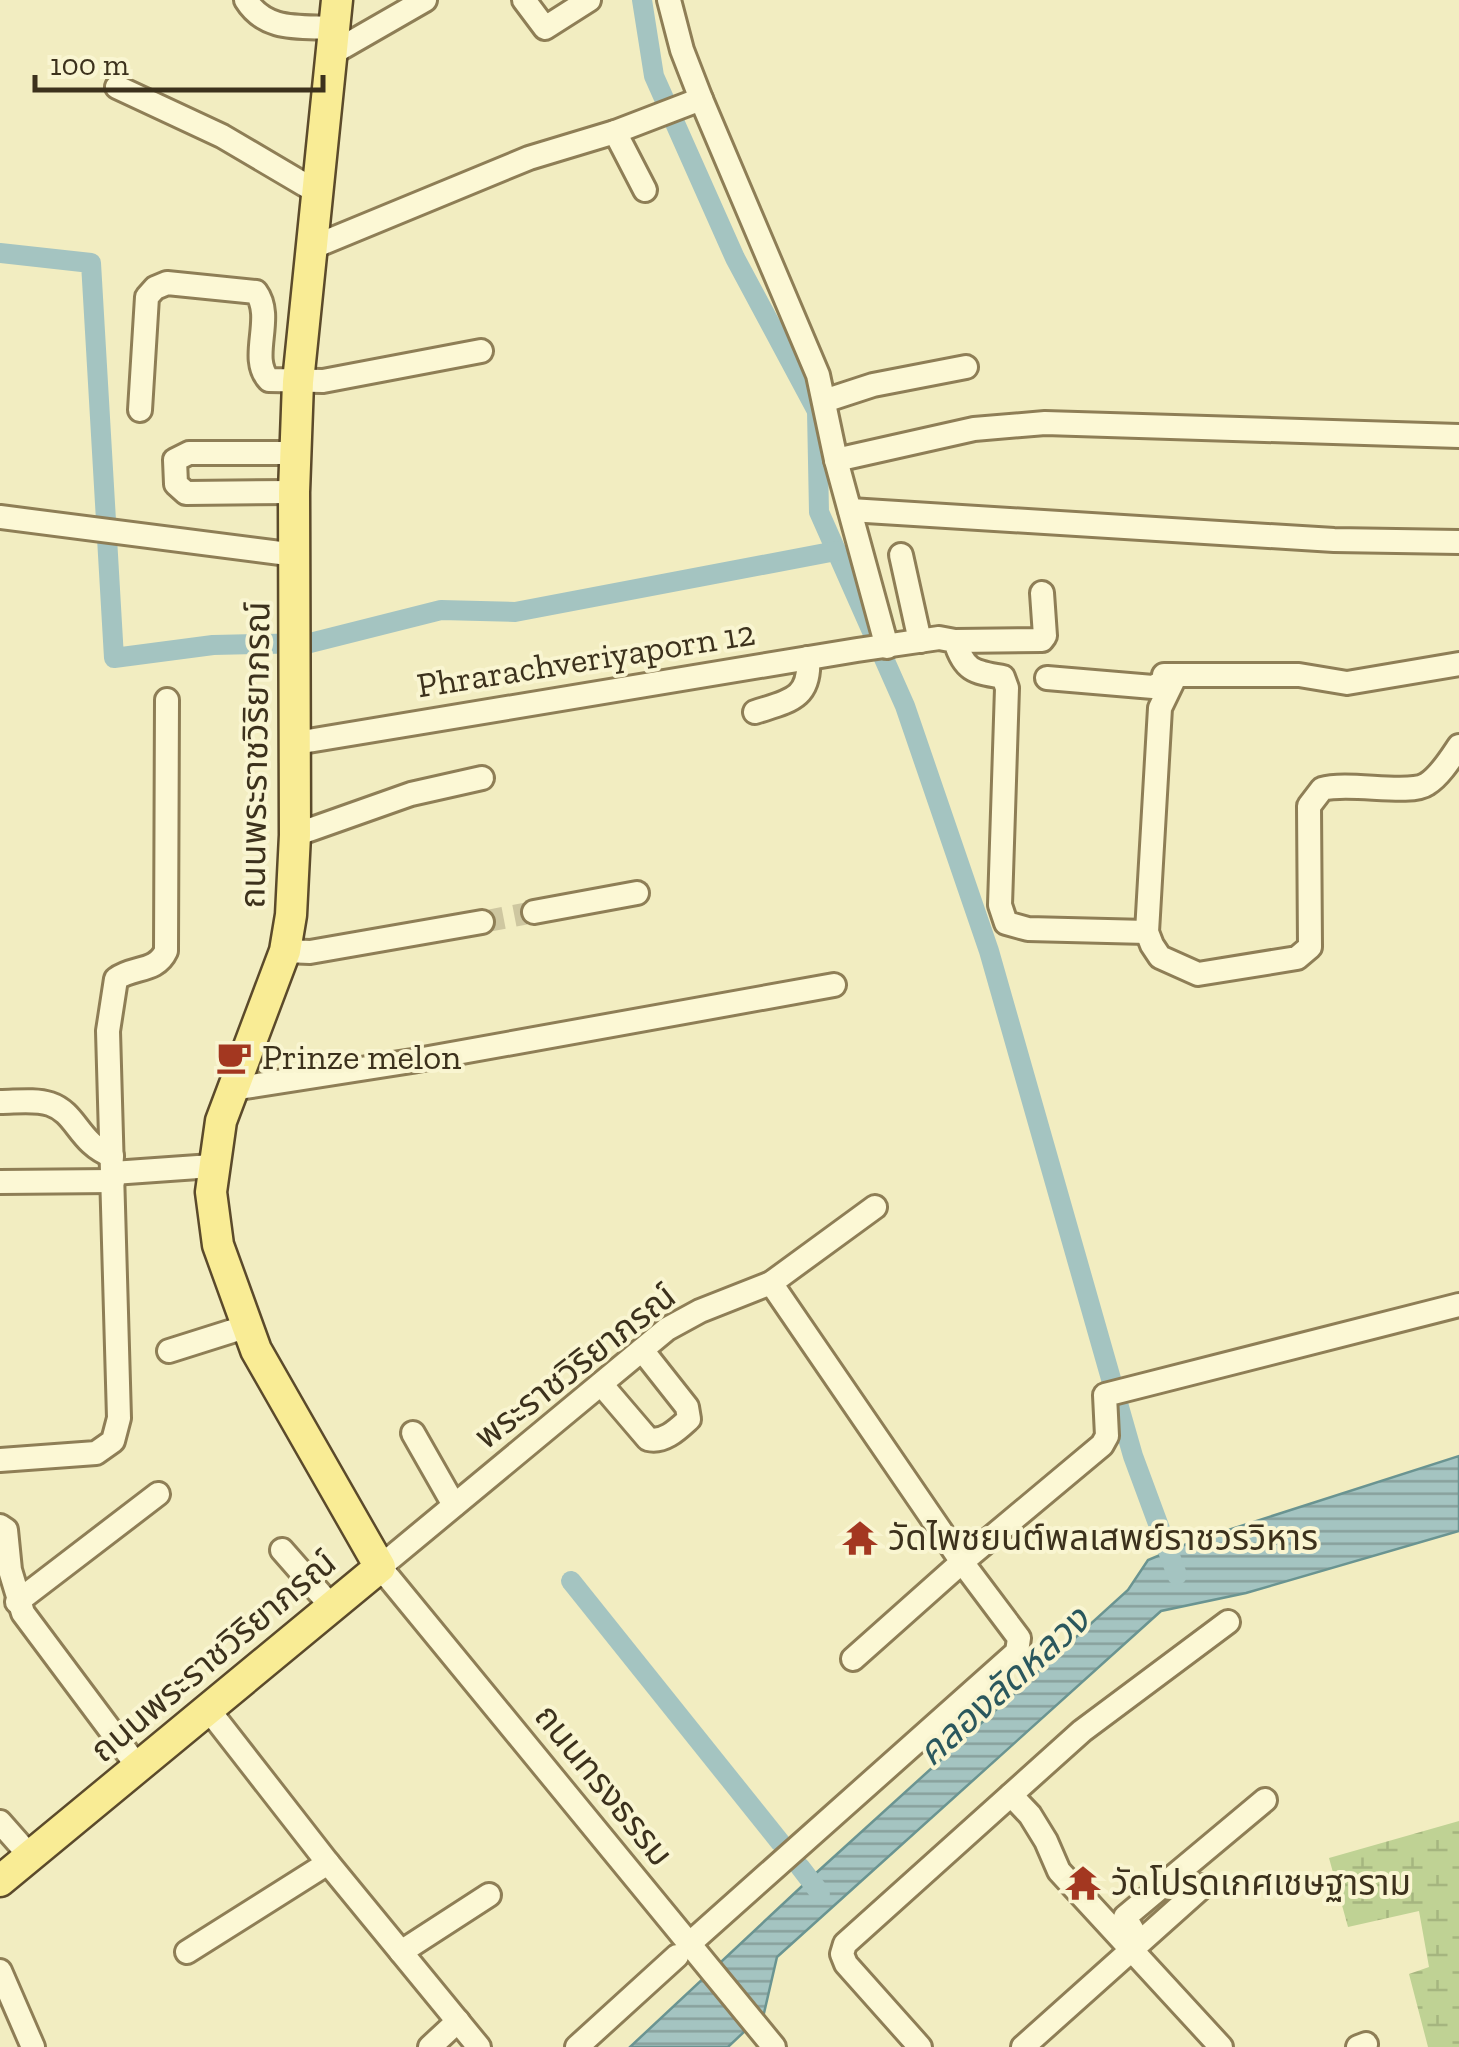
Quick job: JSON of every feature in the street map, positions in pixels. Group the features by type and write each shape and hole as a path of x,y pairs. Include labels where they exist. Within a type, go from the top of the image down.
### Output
{"main road":[{"name":"ถนนพระราชวิริยาภรณ์","path":"0,1881 380,1567 266,1372 246,1327 212,1219 212,1166 221,1121 284,951 294,878 294,492 298,382 334,27"}],"street":[{"path":"246,0 262,19 275,25 334,27 425,0"},
{"path":"524,0 545,28 589,0"},
{"path":"669,0 693,102 806,344 824,401 884,647"},
{"path":"117,88 222,136 317,192"},
{"path":"310,248 530,158 616,132 693,102"},
{"path":"616,132 645,190"},
{"path":"140,410 148,297 167,283 256,292 265,308 264,374 269,380 298,382 482,351"},
{"path":"824,401 872,385 966,367"},
{"path":"836,460 974,429 1045,424 1459,436"},
{"path":"294,492 186,494 176,484 175,460 188,453 295,453"},
{"path":"850,510 1334,540 1459,542"},
{"path":"0,517 296,555"},
{"path":"901,555 920,641"},
{"name":"Phrarachveriyaporn 12","path":"296,742 939,638 1042,640 1042,593"},
{"path":"955,641 960,659 972,670 1003,677 1008,688 1000,905 1006,922 1028,929 1148,932"},
{"path":"756,712 790,701 804,689 810,676 808,658"},
{"path":"1052,674 1299,676 1347,684 1459,664"},
{"path":"1176,676 1160,708 1148,932 1160,957 1198,974 1297,958 1310,947 1309,806 1316,794 1332,786 1426,786 1459,746"},
{"path":"0,1460 96,1453 113,1441 120,1418 108,1031 112,992 120,974 154,966 166,951 167,700"},
{"path":"295,835 411,794 482,778"},
{"path":"534,912 637,893"},
{"path":"284,951 310,952 482,922"},
{"path":"232,1089 412,1061 834,985"},
{"path":"0,1102 46,1102 64,1110 113,1170"},
{"path":"0,1182 113,1170 212,1166"},
{"name":"พระราชวิริยาภรณ์","path":"380,1567 667,1330 700,1311 771,1283 876,1207"},
{"path":"578,2047 1017,1652 1018,1638 771,1283"},
{"path":"853,1659 1102,1445 1107,1436 1105,1395 1459,1305"},
{"path":"169,1351 246,1327"},
{"path":"601,1384 648,1439 655,1441 672,1433 689,1419 687,1407 642,1350"},
{"path":"413,1434 454,1505"},
{"path":"17,1602 158,1494"},
{"path":"0,1526 8,1538 17,1602 138,1767"},
{"path":"282,1550 332,1606"},
{"name":"ถนนทรงธรรม","path":"380,1567 774,2047"},
{"path":"920,2047 846,1964 842,1954 845,1944 1082,1732 1228,1622"},
{"path":"208,1709 328,1864 480,2047"},
{"path":"1011,1795 1030,1815 1046,1841 1054,1865 1134,1945 1221,2047"},
{"path":"1134,1945 1126,1916 1265,1800"},
{"path":"0,1822 30,1856"},
{"path":"186,1952 328,1864"},
{"path":"1023,2047 1203,1886"},
{"path":"401,1952 489,1896"},
{"path":"0,1971 33,2047"},
{"path":"430,2047 458,2021"}],"green space":[{"path":"1459,1821 1459,2047 1428,2047 1409,1974 1429,1967 1419,1911 1348,1927 1329,1858"}],"water":[{"path":"1459,1456 1459,1531 1246,1593 1161,1611 777,1957 764,2013 728,2047 630,2047 1128,1590 1148,1560 1194,1541"}],"waterway":[{"path":"642,0 654,76 735,258 817,411 819,512 905,706 989,951 1133,1456 1177,1575"},
{"path":"0,253 91,263 114,658 213,645 310,643 441,610 515,612 836,551"},
{"path":"571,1581 780,1842"},
{"path":"800,1867 820,1893"}],"tunnel":[{"path":"482,922 534,912"}],"place":[{"name":"Prinze melon","path":"234,1057"},
{"name":"วัดไพชยนต์พลเสพย์ราชวรวิหาร","path":"860,1538"},
{"name":"วัดโปรดเกศเชษฐาราม","path":"1083,1883"}],"water label":[{"name":"คลองลัดหลวง","path":"1003,1686"}]}
